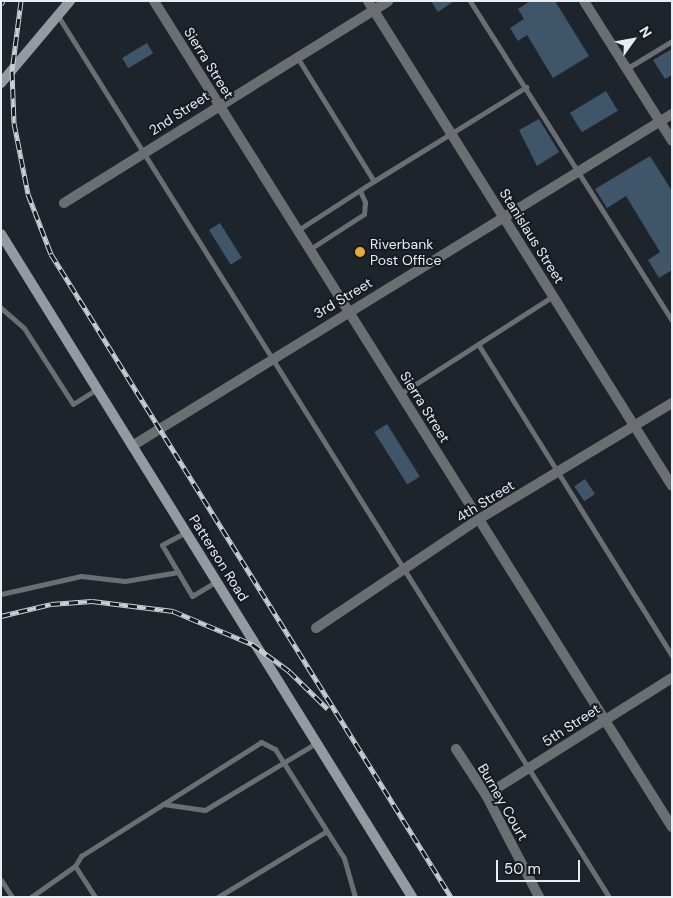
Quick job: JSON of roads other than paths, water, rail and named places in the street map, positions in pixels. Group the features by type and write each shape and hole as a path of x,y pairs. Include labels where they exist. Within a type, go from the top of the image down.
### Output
{"main road":[{"path":"1,83 70,1"},
{"name":"Patterson Road","path":"1,234 218,581 412,897"}],"street":[{"name":"Sierra Street","path":"154,1 672,827"},
{"name":"2nd Street","path":"64,203 218,104 297,56 371,6 388,1"},
{"path":"584,1 672,142"},
{"name":"Stanislaus Street","path":"371,6 672,486"},
{"name":"3rd Street","path":"132,446 348,311 505,218 672,114"},
{"name":"4th Street","path":"316,628 479,519 672,403"},
{"name":"5th Street","path":"486,795 672,678"},
{"name":"Burney Court","path":"456,749 486,795 539,897"}],"lane":[{"path":"470,1 580,171 672,320"},
{"path":"58,16 145,151 610,897"},
{"path":"626,69 672,41"},
{"path":"297,56 374,181"},
{"path":"298,230 451,132 526,87"},
{"path":"309,249 364,214 366,202 360,191"},
{"path":"400,394 553,296"},
{"path":"1,308 24,328 73,404 97,389"},
{"path":"478,344 672,656"},
{"path":"186,531 162,545 192,596 218,581"},
{"path":"1,594 81,576 125,581 178,572"},
{"path":"31,897 75,866 82,856 261,742 275,749 344,858 355,897"},
{"path":"164,804 204,810 316,743"},
{"path":"218,897 327,831"},
{"path":"75,866 95,897"},
{"path":"1,880 12,897"}],"railway":[{"path":"21,1 12,71 14,123 28,194 51,254 451,897"},
{"path":"1,616 51,604 92,601 173,611 252,644 289,671 328,709"}],"place":[{"name":"Riverbank Post Office","path":"360,252"}]}
